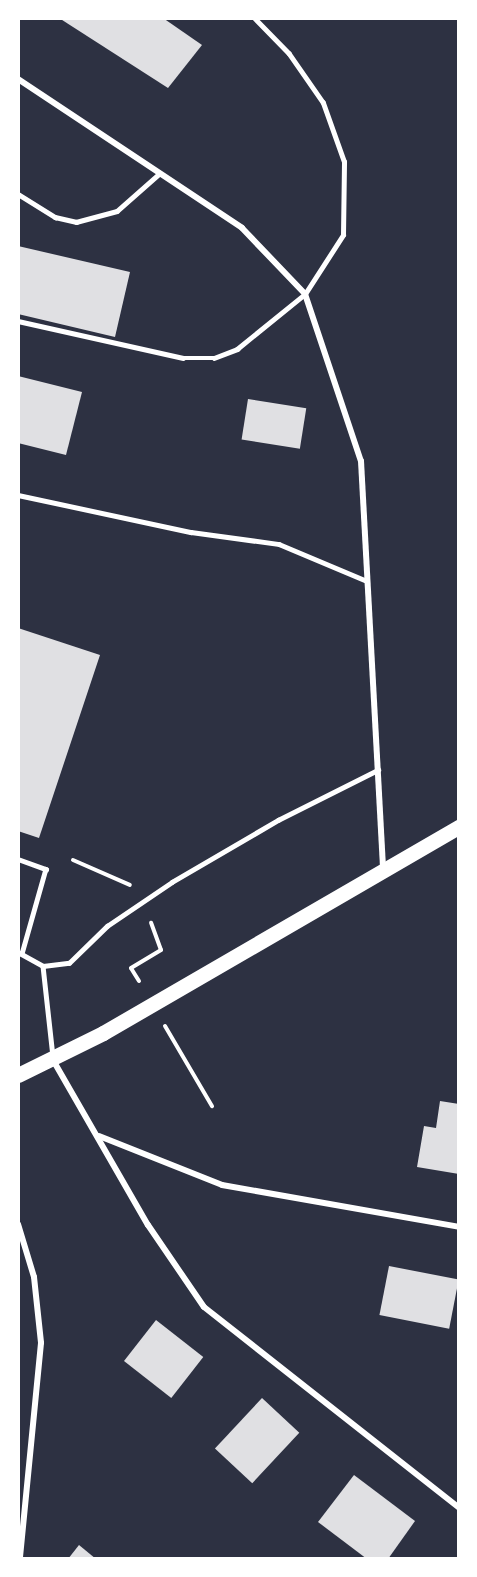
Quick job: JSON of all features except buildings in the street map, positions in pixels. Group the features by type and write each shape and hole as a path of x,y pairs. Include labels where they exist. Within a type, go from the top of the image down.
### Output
{"main road":[{"path":"18,1075 53,1060 153,1005 459,826"}],"street":[{"path":"18,79 242,228 305,294 361,461 383,870"},
{"path":"53,1060 99,1136 148,1225 204,1307 459,1508"},
{"path":"99,1136 222,1185 459,1227"},
{"path":"18,1224 34,1277 41,1343 20,1559"}],"lane":[{"path":"18,321 183,358 214,358 237,349 305,294 343,235 344,162 323,103 289,54 254,18"},
{"path":"18,194 55,217 76,222 117,211 160,173"},
{"path":"18,495 191,532 279,544 367,581"},
{"path":"18,859 46,869 20,953 43,966 69,963 107,926 144,901 278,819 378,770"},
{"path":"43,966 44,1012 53,1060"}],"path":[{"path":"73,860 140,889 161,950 131,969 212,1106"}]}
